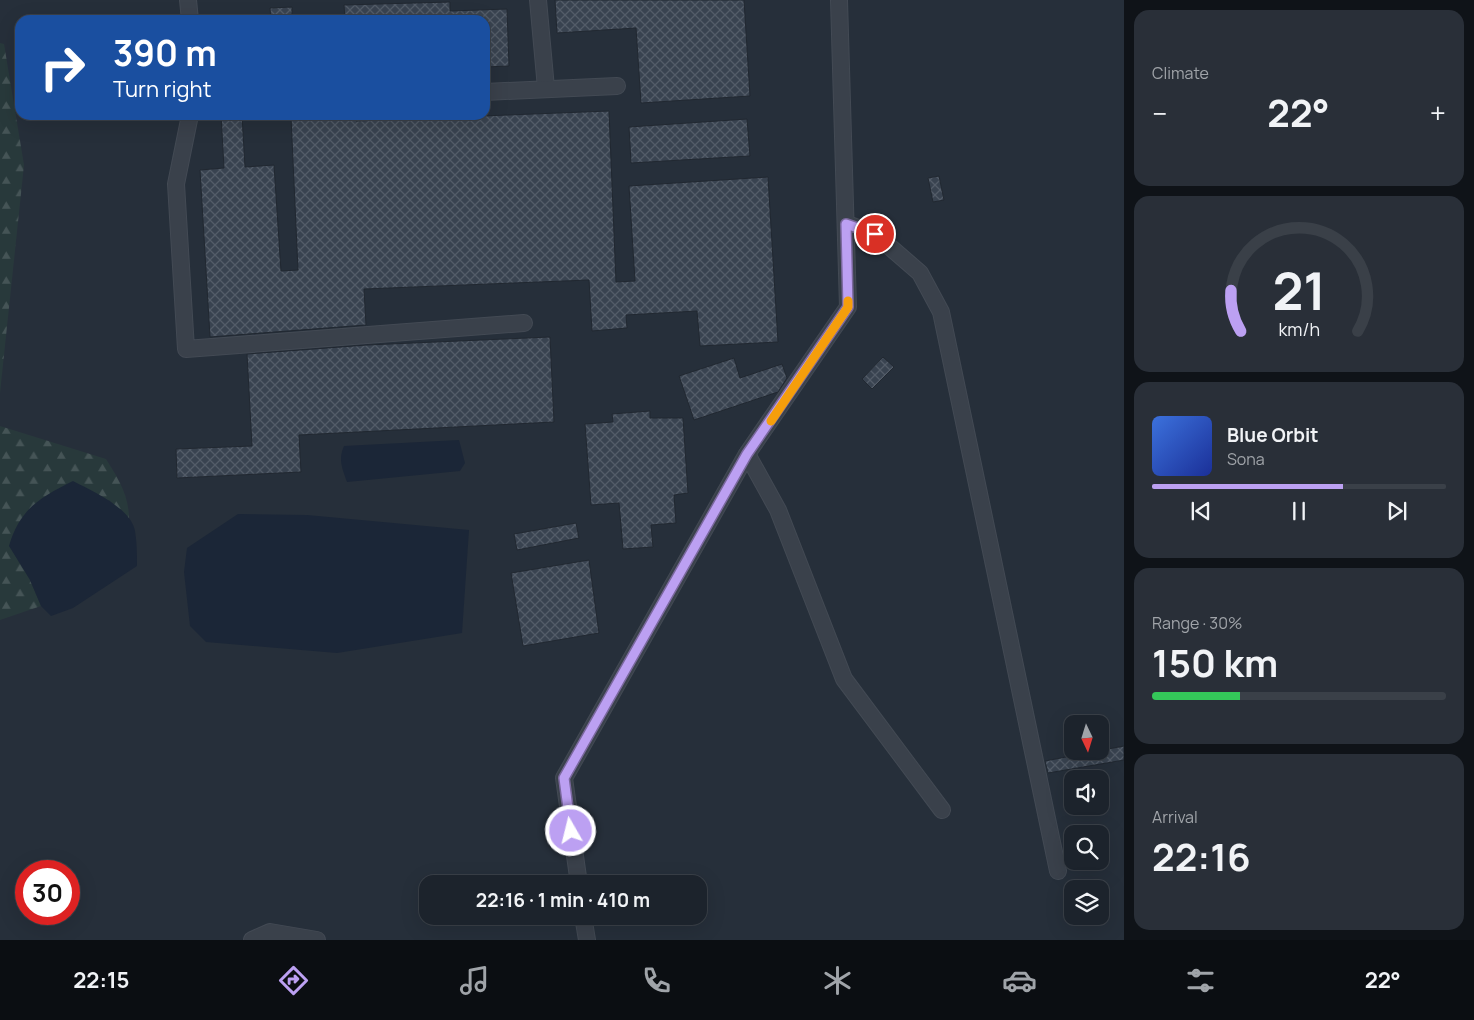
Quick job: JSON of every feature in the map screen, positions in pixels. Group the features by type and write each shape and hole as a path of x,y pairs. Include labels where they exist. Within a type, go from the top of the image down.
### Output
{"street":[{"path":"188,0 190,15"},
{"path":"538,0 546,88"},
{"path":"578,875 564,778 747,454 848,307 839,0"},
{"path":"490,92 617,86"},
{"path":"189,120 176,184 186,350 524,323"},
{"path":"846,224 875,234 920,273 941,312 1058,871"},
{"path":"747,454 778,510 844,679 942,810"},
{"path":"584,925 586,940"},
{"path":"252,940 271,936 317,940"}],"green space":[{"path":"0,43 4,44 15,120 17,120 24,165 0,393"},
{"path":"0,426 106,459 125,494 129,519 109,500 30,580 41,606 0,620"}],"water":[{"path":"459,440 465,463 460,471 347,482 342,468 341,455 344,446"},
{"path":"73,481 110,501 126,515 135,531 137,566 73,608 51,616 41,606 30,580 9,546 19,523 32,506 50,493"},
{"path":"238,514 307,515 469,530 462,633 337,653 206,642 190,626 184,572 187,548"}],"building":[{"path":"555,0 744,0 750,96 641,103 636,28 557,33"},
{"path":"450,2 450,11 507,9 509,66 490,67 490,15 345,15 344,5"},
{"path":"292,7 292,15 271,15 270,8"},
{"path":"609,111 616,282 635,281 629,186 768,177 778,342 700,346 697,311 626,315 627,328 592,331 589,280 364,289 366,325 210,337 200,170 224,168 221,120 242,120 245,167 274,165 281,271 298,270 291,120 490,120 490,116"},
{"path":"747,119 750,156 631,163 629,127"},
{"path":"939,176 944,200 933,202 928,178"},
{"path":"550,337 554,422 299,435 301,472 177,478 176,449 252,446 247,354 367,345"},
{"path":"883,357 894,367 872,389 862,379"},
{"path":"734,358 740,378 782,364 787,378 778,392 694,420 679,376"},
{"path":"650,411 650,418 683,418 688,493 674,495 676,523 651,525 653,547 623,549 619,503 591,505 585,424 613,422 612,414"},
{"path":"576,523 579,538 517,550 514,534"},
{"path":"589,560 599,633 523,646 511,573"},
{"path":"1124,746 1124,760 1048,773 1045,761 1064,757 1064,760 1109,760 1109,749"}],"slow traffic":[{"path":"771,421 826,342 848,307 848,301"}],"route":[{"path":"571,831 564,778 747,454 826,342 848,307 846,224 875,234"}]}
